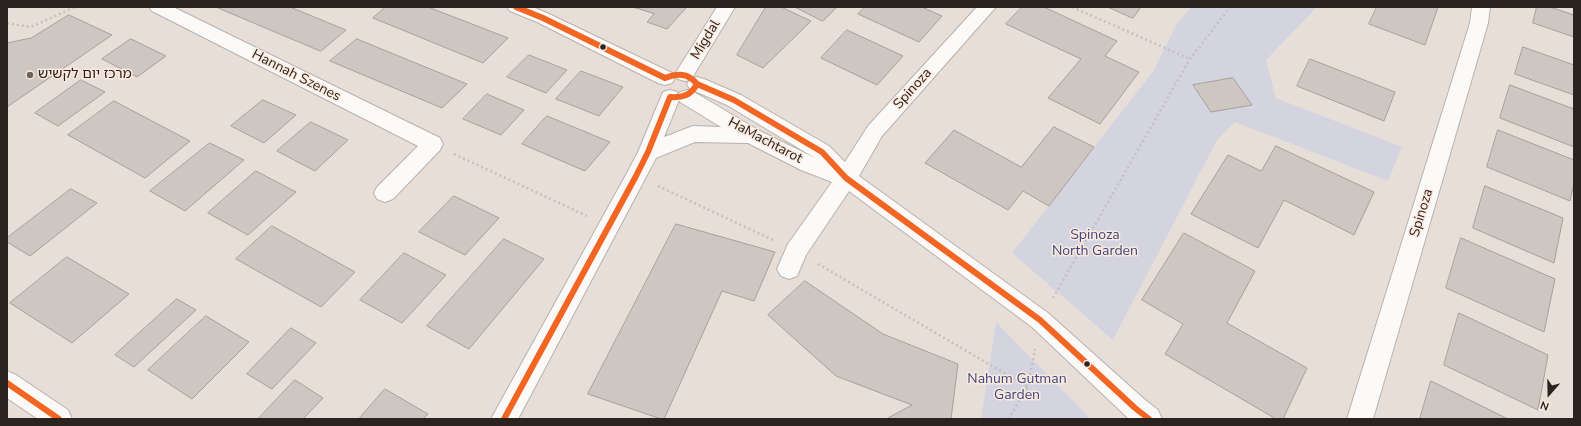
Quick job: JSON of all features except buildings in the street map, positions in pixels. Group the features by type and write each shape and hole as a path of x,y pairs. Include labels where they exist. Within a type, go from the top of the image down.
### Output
{"street":[{"name":"Hannah Szenes","path":"158,7 433,144"},
{"path":"516,7 543,18 681,86"},
{"name":"Migdal","path":"504,419 610,226 681,86 726,7"},
{"name":"Spinoza","path":"793,260 846,178 874,131 987,7"},
{"name":"Spinoza","path":"1360,419 1479,23 1481,7"},
{"name":"HaMachtarot","path":"681,86 751,135 808,164 846,178"},
{"name":"HaMachtarot","path":"681,86 734,100 822,152 846,178 1040,320 1135,408 1149,419"},
{"path":"648,152 693,134 751,135"},
{"path":"385,193 433,144"},
{"path":"7,383 58,419"}],"path":[{"path":"7,23 31,27 75,7"},
{"path":"1072,7 1190,59"},
{"path":"1008,419 1028,387 1040,320 1190,59 1230,7"},
{"path":"433,144 610,226"},
{"path":"636,176 1028,387"}],"green space":[{"name":"Spinoza North Garden","path":"1191,7 1317,7 1266,60 1276,98 1402,147 1388,181 1235,122 1217,140 1113,340 1012,253 1154,70 1176,25"},
{"name":"Nahum Gutman Garden","path":"996,322 1091,419 981,419"}],"transit line":[{"path":"504,419 636,176 648,152 670,97 679,98 686,96 695,88 697,84 690,77 682,74 665,78 543,18 516,7"},
{"path":"697,84 734,100 822,152 846,178 1040,320 1135,408 1149,419"},
{"path":"7,383 59,419"}],"place":[{"name":"מרכז יום לקשיש","path":"30,75"}]}
